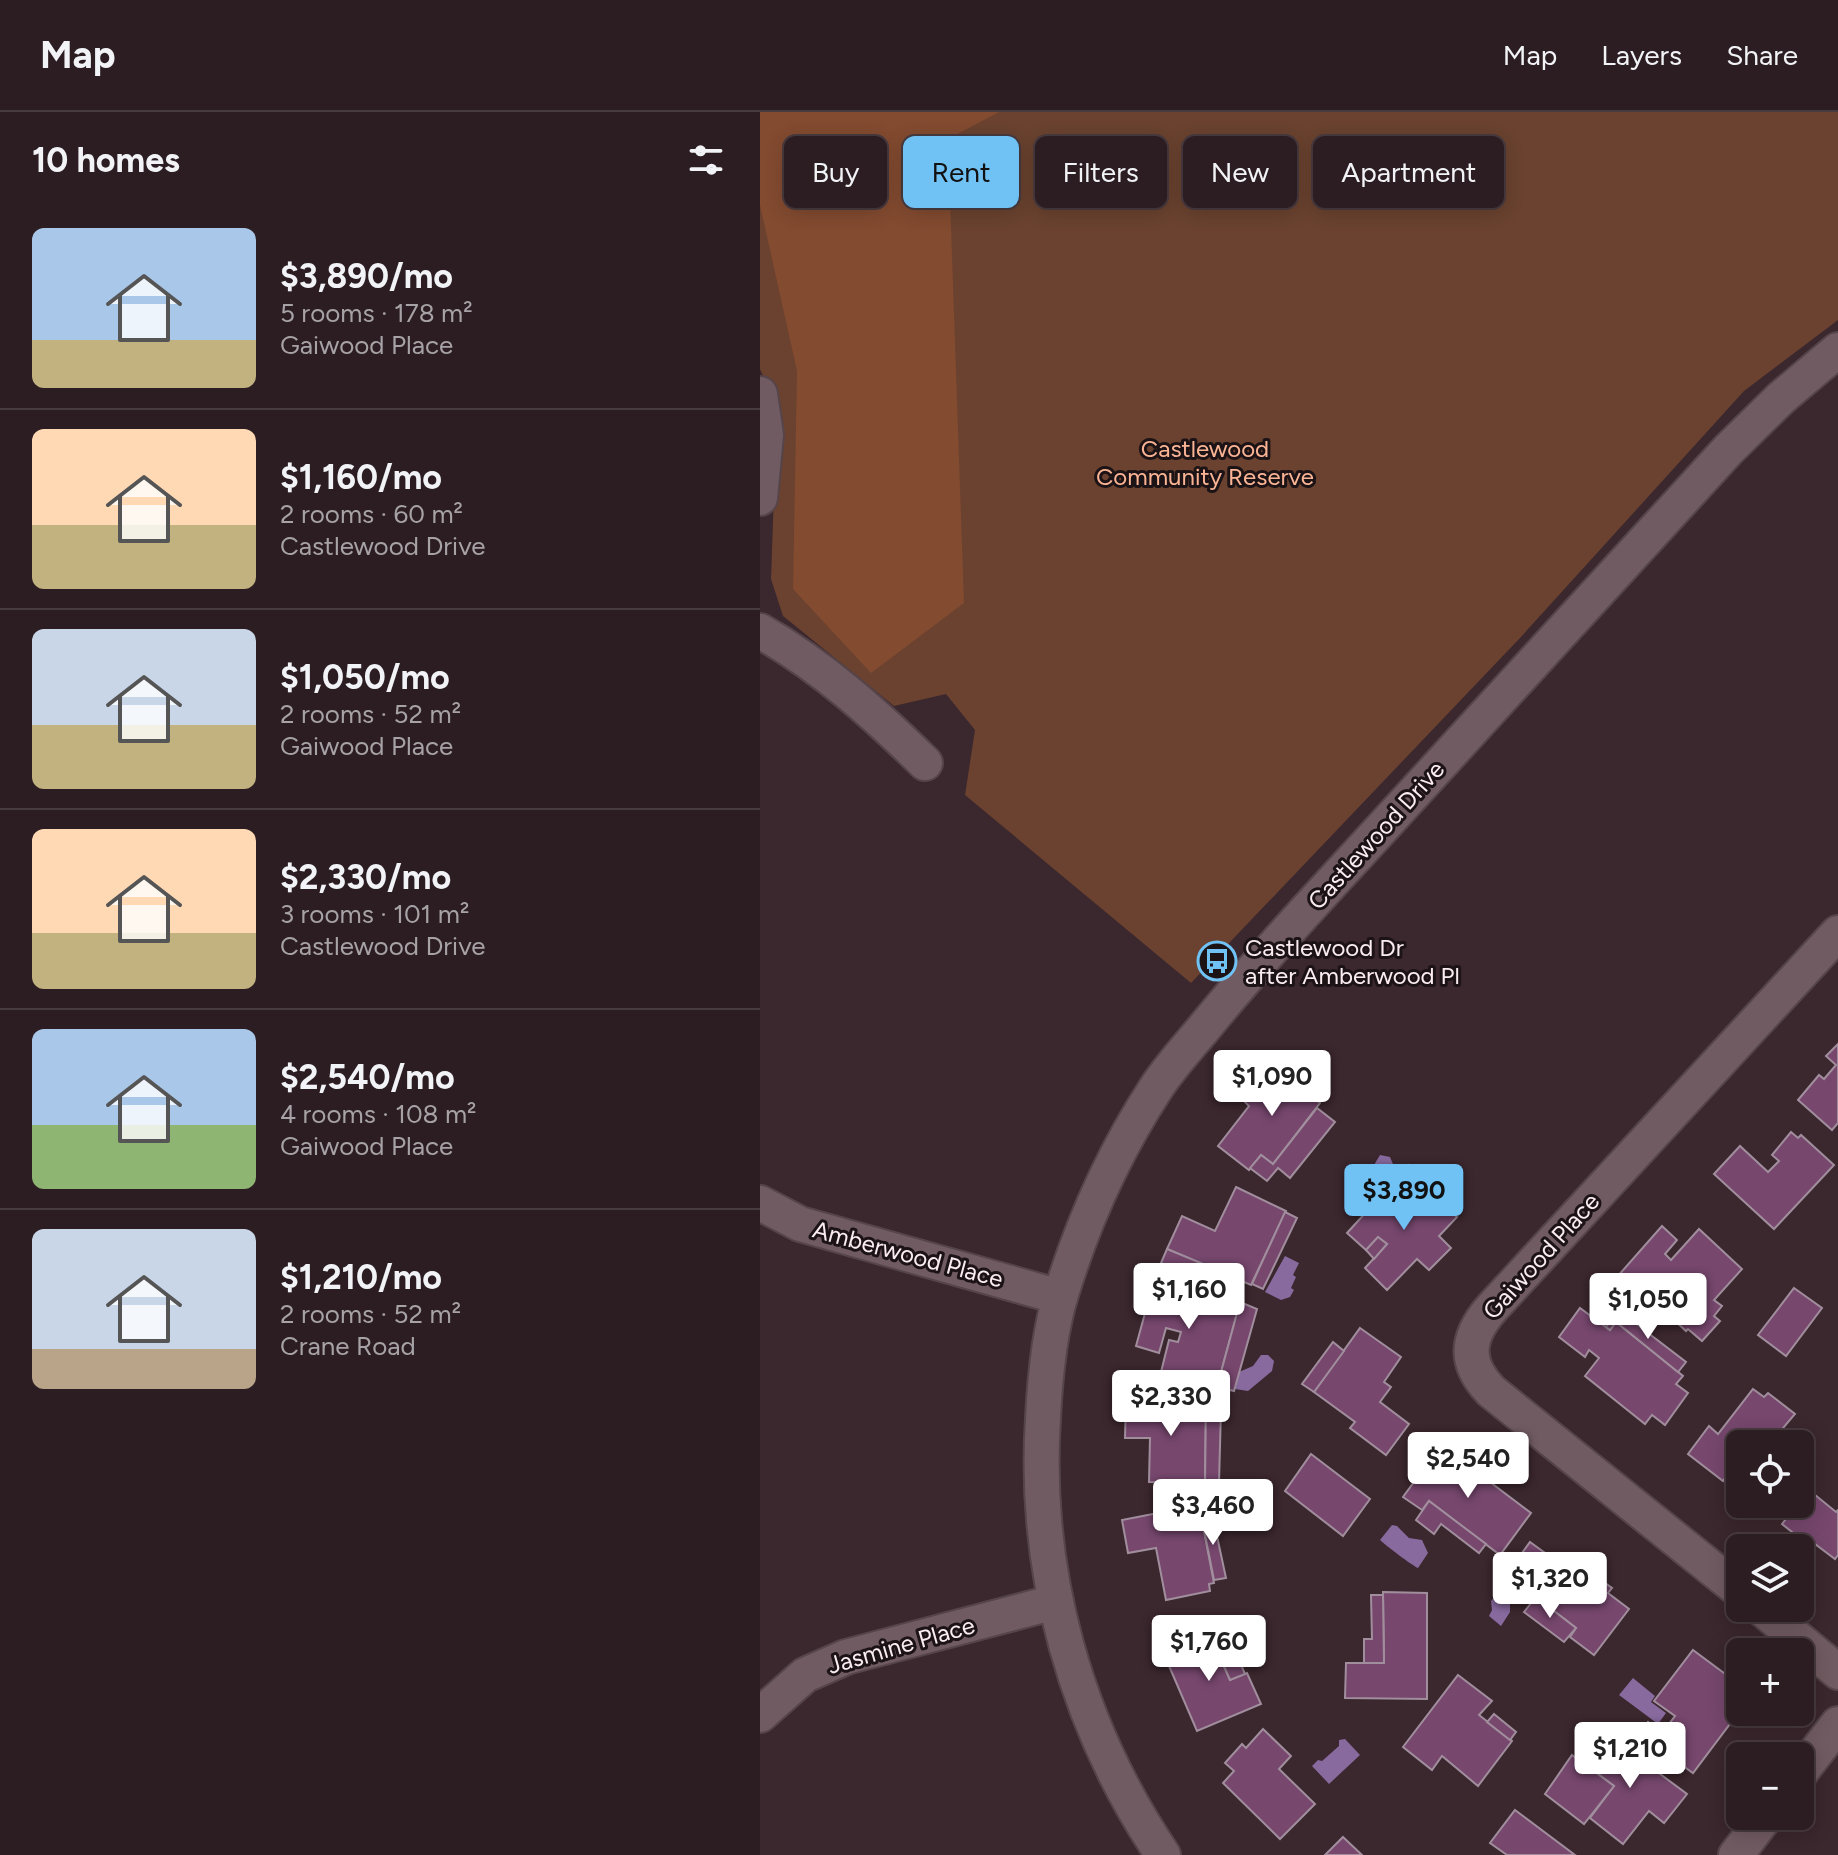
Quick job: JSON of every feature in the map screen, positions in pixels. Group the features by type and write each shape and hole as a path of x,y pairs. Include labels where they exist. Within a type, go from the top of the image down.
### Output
{"street":[{"name":"Castlewood Drive","path":"1163,1855 1140,1821 1102,1747 1072,1667 1055,1602 1044,1536 1040,1456 1045,1374 1060,1297 1088,1220 1120,1148 1158,1084 1242,982 1728,450 1781,398 1838,350"},
{"path":"760,394 766,435 760,498"},
{"path":"760,631 787,646 825,675 884,723 925,763"},
{"name":"Gaiwood Place","path":"1726,1580 1491,1391 1473,1366 1473,1335 1491,1309 1838,933"},
{"name":"Amberwood Place","path":"760,1203 800,1224 1060,1297"},
{"name":"Jasmine Place","path":"760,1715 805,1675 846,1657 1055,1602"},
{"path":"1778,1622 1838,1672"},
{"path":"1814,1755 1838,1724"},
{"path":"1736,1855 1755,1830"}],"green space":[{"name":"Castlewood Community Reserve","path":"760,112 1838,112 1838,320 1744,391 1520,638 1191,983 965,795 975,730 946,694 894,706 783,616 771,579 777,407 760,369"}],"shaded area":[{"path":"760,112 999,112 954,136 903,136 903,208 950,208 964,603 871,673 793,589 797,371 760,205"},
{"path":"1380,1155 1390,1157 1395,1169 1393,1175 1373,1193 1368,1193 1361,1188 1361,1178 1371,1170"},
{"path":"1285,1256 1299,1263 1293,1275 1296,1277 1291,1288 1294,1290 1290,1297 1281,1300 1265,1292"},
{"path":"1261,1355 1268,1355 1274,1361 1272,1371 1248,1391 1235,1389 1239,1372 1253,1366"},
{"path":"1392,1525 1409,1538 1422,1540 1428,1553 1418,1568 1380,1540"},
{"path":"1508,1581 1517,1586 1518,1591 1501,1626 1489,1616 1491,1601"},
{"path":"1633,1678 1655,1696 1651,1702 1666,1713 1658,1724 1619,1695"},
{"path":"1345,1739 1360,1755 1329,1784 1312,1766 1339,1746 1339,1740"}],"building":[{"path":"1838,1044 1838,1123 1832,1130 1798,1100 1819,1075 1824,1079 1836,1065 1826,1056"},
{"path":"1300,1068 1325,1088 1316,1100 1320,1103 1273,1164 1261,1155 1249,1170 1218,1146 1249,1106 1244,1101 1258,1082 1264,1087 1277,1070 1291,1081"},
{"path":"1317,1108 1335,1122 1290,1178 1278,1168 1267,1181 1250,1168 1261,1155 1273,1164"},
{"path":"1791,1132 1798,1138 1801,1135 1834,1165 1774,1229 1714,1174 1740,1146 1768,1172 1779,1161 1772,1155"},
{"path":"1409,1165 1419,1175 1391,1205 1381,1196"},
{"path":"1416,1178 1457,1217 1439,1236 1451,1248 1429,1270 1417,1259 1387,1290 1365,1268 1387,1244 1378,1237 1366,1250 1347,1233 1381,1196 1391,1205"},
{"path":"1236,1187 1286,1211 1251,1285 1167,1249 1182,1216 1215,1231"},
{"path":"1285,1212 1297,1218 1263,1289 1252,1284"},
{"path":"1662,1226 1677,1240 1665,1254 1671,1260 1699,1229 1742,1269 1714,1300 1722,1306 1714,1316 1720,1321 1702,1341 1688,1329 1686,1331 1647,1295 1642,1301 1617,1277"},
{"path":"1378,1237 1387,1244 1374,1259 1366,1250"},
{"path":"1167,1249 1201,1263 1194,1277 1161,1263"},
{"path":"1154,1280 1240,1302 1217,1387 1161,1372 1169,1340 1178,1342 1181,1332 1166,1328 1159,1353 1136,1346"},
{"path":"1794,1288 1822,1308 1786,1356 1758,1335"},
{"path":"1240,1302 1257,1309 1234,1391 1217,1387"},
{"path":"1580,1308 1610,1330 1616,1322 1683,1376 1676,1384 1688,1393 1665,1425 1652,1415 1645,1424 1585,1376 1599,1358 1589,1350 1585,1357 1559,1337"},
{"path":"1618,1310 1686,1362 1678,1372 1616,1322 1610,1330 1606,1327"},
{"path":"1360,1328 1401,1357 1384,1382 1391,1387 1380,1402 1409,1424 1386,1455 1350,1428 1355,1422 1314,1392"},
{"path":"1333,1342 1344,1351 1314,1392 1302,1384"},
{"path":"1753,1389 1764,1397 1768,1393 1795,1414 1783,1428 1786,1430 1726,1430 1726,1477 1723,1481 1688,1454 1709,1426 1718,1434"},
{"path":"1126,1400 1206,1402 1205,1483 1149,1482 1150,1438 1125,1438"},
{"path":"1206,1402 1221,1409 1219,1483 1205,1483"},
{"path":"1441,1445 1531,1513 1500,1555 1429,1501 1422,1510 1403,1497"},
{"path":"1311,1454 1370,1499 1343,1536 1285,1491"},
{"path":"1814,1494 1836,1512 1838,1510 1838,1555 1835,1559 1814,1545 1814,1534 1795,1534 1782,1524 1787,1518 1814,1518"},
{"path":"1429,1501 1486,1544 1479,1553 1441,1524 1434,1534 1416,1520"},
{"path":"1199,1505 1214,1583 1209,1584 1210,1591 1166,1600 1156,1548 1128,1553 1122,1520"},
{"path":"1212,1513 1226,1578 1214,1580 1201,1515"},
{"path":"1530,1542 1552,1558 1536,1580 1514,1564"},
{"path":"1568,1556 1612,1588 1608,1593 1629,1609 1594,1655 1570,1637 1576,1628 1536,1597"},
{"path":"1383,1592 1427,1593 1427,1699 1345,1698 1346,1663 1384,1663"},
{"path":"1371,1595 1383,1595 1384,1663 1364,1663 1364,1639 1372,1639"},
{"path":"1536,1597 1576,1628 1564,1642 1524,1612"},
{"path":"1209,1632 1230,1680 1247,1673 1261,1704 1197,1731 1163,1652"},
{"path":"1228,1634 1245,1674 1230,1680 1213,1641"},
{"path":"1693,1650 1726,1675 1726,1726 1728,1726 1693,1773 1639,1734 1648,1722 1662,1733 1675,1716 1654,1701"},
{"path":"1458,1675 1492,1701 1479,1715 1512,1741 1478,1786 1442,1756 1432,1770 1403,1747"},
{"path":"1494,1714 1516,1732 1510,1740 1487,1722"},
{"path":"1263,1729 1291,1756 1279,1769 1315,1804 1280,1839 1223,1783 1234,1771 1225,1763 1242,1744 1246,1748"},
{"path":"1605,1733 1687,1794 1664,1823 1649,1811 1623,1844 1590,1818 1614,1786 1584,1763"},
{"path":"1572,1755 1614,1786 1584,1824 1545,1794"},
{"path":"1515,1810 1575,1855 1507,1855 1490,1843"},
{"path":"1343,1837 1362,1855 1325,1855"}],"place":[{"name":"Castlewood Dr after Amberwood Pl","path":"1217,961"}]}
